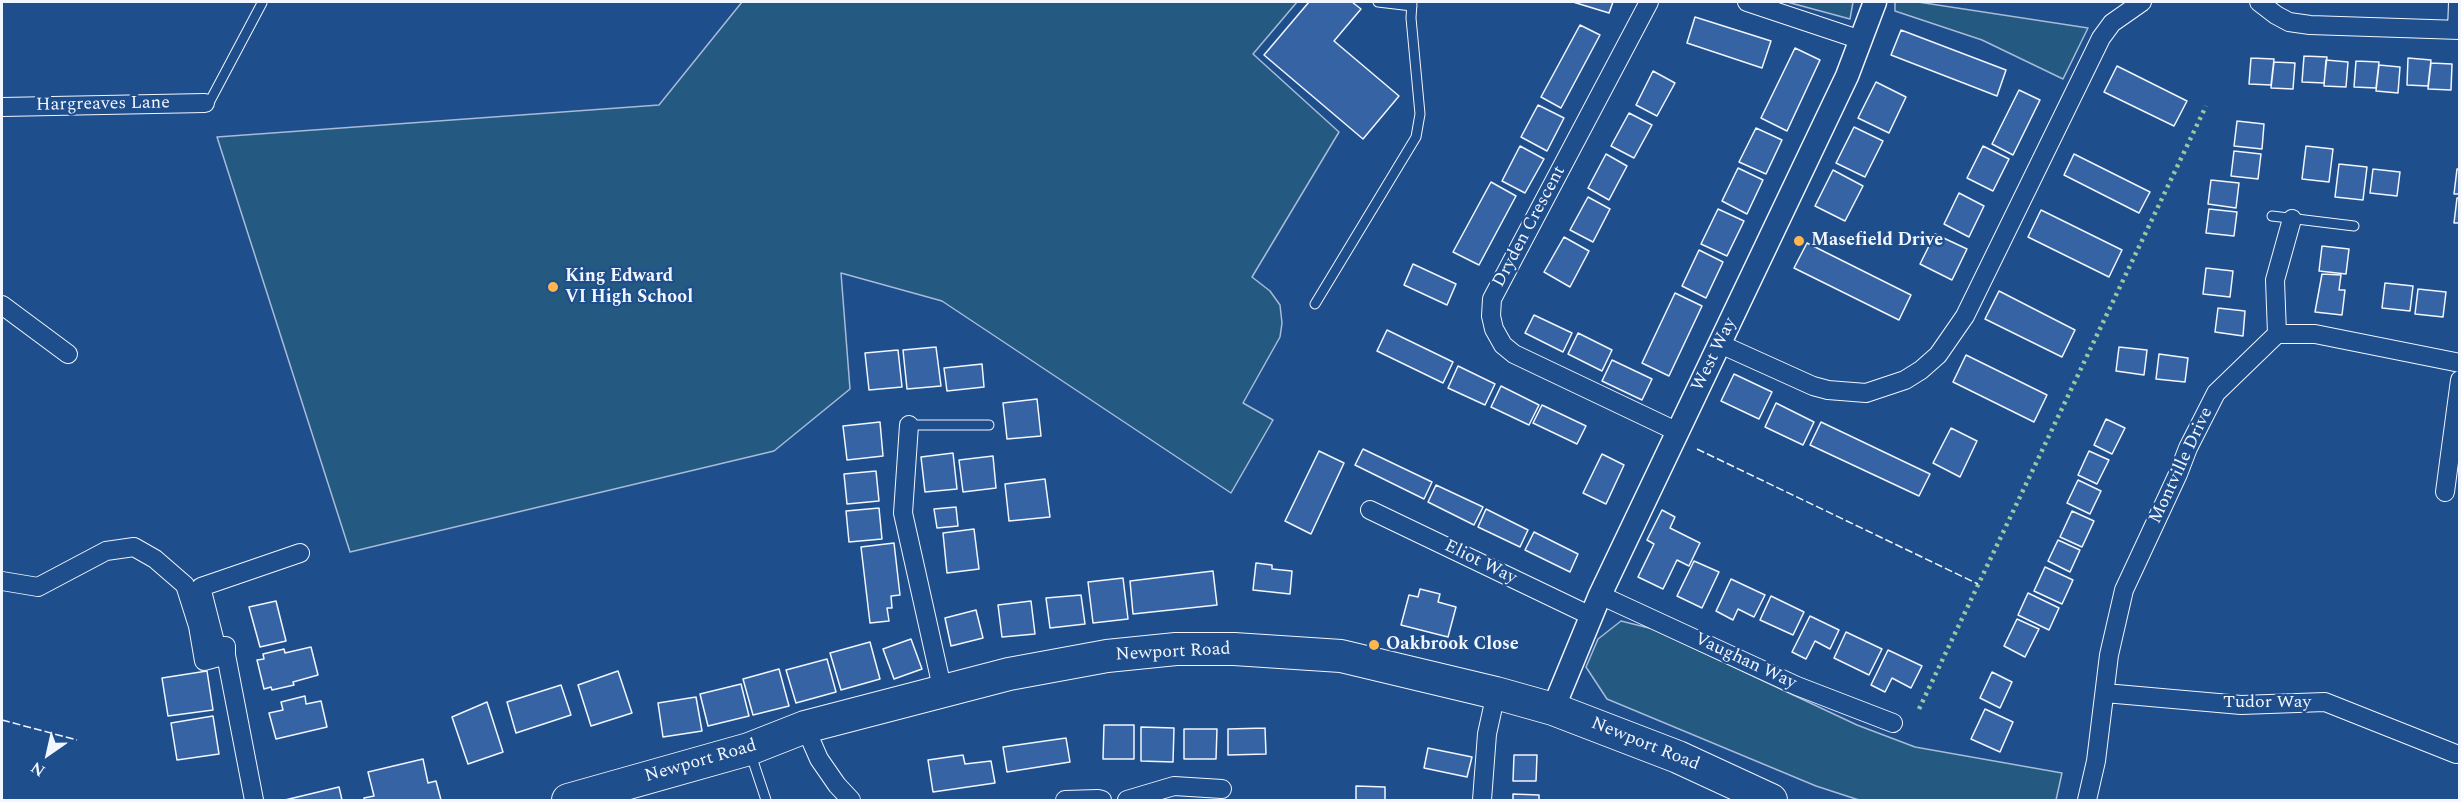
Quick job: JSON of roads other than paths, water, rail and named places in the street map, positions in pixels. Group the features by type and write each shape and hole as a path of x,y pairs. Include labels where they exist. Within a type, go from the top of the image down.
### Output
{"highway":[{"name":"Newport Road","path":"568,801 749,749 805,728 1009,674 1107,656 1176,649 1341,656 1496,693 1553,709 1678,756 1771,801"}],"street":[{"name":"Dryden Crescent","path":"1649,2 1492,299 1491,316 1494,329 1503,345 1514,354 1678,432"},
{"path":"1747,2 1861,40"},
{"name":"West Way","path":"1553,709 1600,595 1813,149 1861,40 1875,2"},
{"path":"1720,344 1813,386 1828,390 1866,393 1905,380 1921,370 1938,355 1965,316 2101,38 2112,23 2142,2"},
{"path":"2259,2 2289,22 2310,25 2458,30 2458,2"},
{"name":"Hargreaves Lane","path":"2,107 205,103"},
{"path":"2292,219 2275,280 2277,334 2315,334 2460,363"},
{"path":"2,305 68,354"},
{"name":"Montville Drive","path":"2087,801 2096,762 2109,655 2124,591 2188,448 2216,393 2277,334"},
{"path":"2445,492 2460,380"},
{"path":"909,425 903,513 943,692"},
{"name":"Eliot Way","path":"1370,510 1591,616"},
{"path":"2,581 38,587 106,551 134,546 156,559 185,585 198,626 204,661 226,650"},
{"path":"226,650 216,646 201,587 300,553"},
{"name":"Vaughan Way","path":"1600,595 1797,686 1893,723"},
{"path":"226,650 254,801"},
{"path":"1482,801 1487,734 1496,693"},
{"name":"Tudor Way","path":"2105,693 2241,705 2325,702 2458,754"},
{"path":"805,728 819,759 851,801"},
{"path":"1126,801 1174,786 1222,789"},
{"path":"1065,801 1098,799 1102,801"}],"lane":[{"path":"1316,304 1416,137 1420,106 1411,18 1412,4 1378,2"},
{"path":"205,103 210,101 262,3"},
{"path":"2272,216 2354,226"},
{"path":"909,425 989,425"},
{"path":"749,749 766,801"}],"place":[{"name":"Masefield Drive","path":"1799,241"},
{"name":"King Edward VI High School","path":"553,287"},
{"name":"Oakbrook Close","path":"1374,645"}]}
